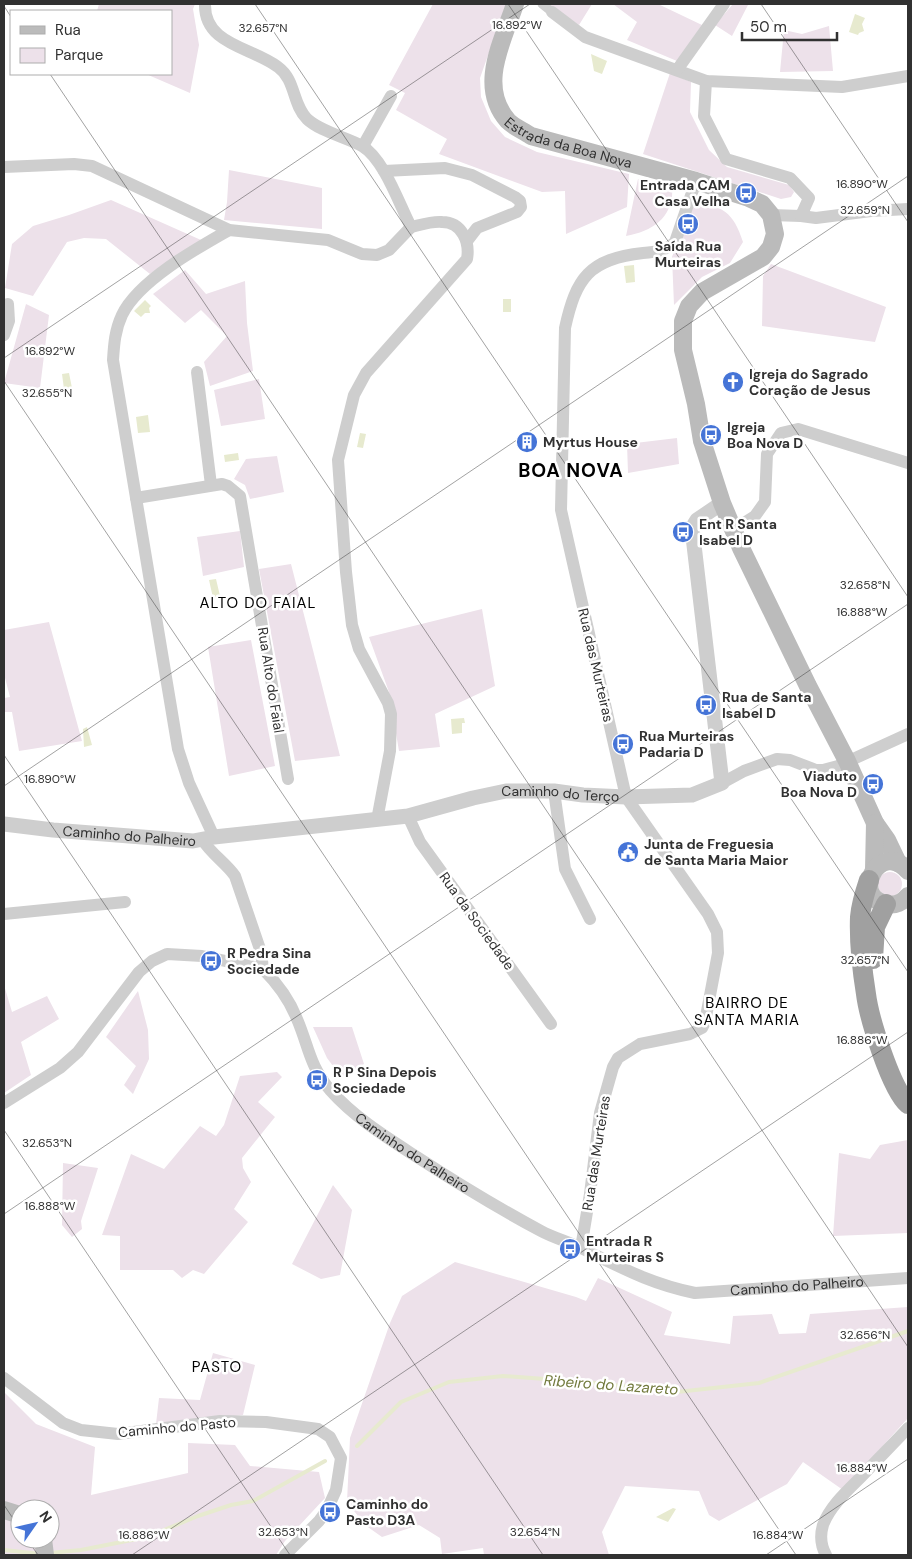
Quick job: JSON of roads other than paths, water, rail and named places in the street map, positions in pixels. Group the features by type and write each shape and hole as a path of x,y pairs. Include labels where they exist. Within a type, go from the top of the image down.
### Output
{"highway":[{"path":"872,875 862,902 860,916 860,939 866,996 882,1054 898,1091 908,1104"},
{"path":"883,908 875,926 873,957 879,1003 896,1058 908,1083"}],"main road":[{"name":"Estrada da Boa Nova","path":"515,4 493,70 493,90 498,108 509,122 531,136 696,180 749,198 762,204 771,215"},
{"path":"771,215 775,234 771,247 767,252 702,292 689,306 683,321 683,350 702,441 722,503 733,530 808,686 847,761 875,823 903,867"},
{"path":"875,823 871,893 883,908 908,898"},
{"path":"872,875 884,863 891,862 903,867"}],"street":[{"path":"205,4 205,14 209,24 218,34 277,66 285,73 291,83 301,112 309,121 363,146 371,153 384,171 411,227"},
{"path":"677,70 724,4"},
{"path":"547,8 585,37 706,81 842,87 908,76"},
{"path":"706,81 704,116 726,158 790,178 809,198 801,216"},
{"path":"363,146 391,96"},
{"path":"4,167 74,164 92,166 229,230 328,240 362,254 377,255 389,250 411,227 442,222 452,224 462,232 469,248 466,259 366,373 354,395 338,460 352,625 359,649 392,714 390,750 377,820"},
{"path":"384,171 445,168 458,170 520,201 521,207 517,212 477,228 467,241"},
{"name":"Rua das Murteiras","path":"581,1248 600,1113 612,1067 618,1058 640,1044 690,1034 702,1028 705,1022 718,952 717,932 708,914 626,797 561,510 565,328 570,305 578,285 588,274 607,260 623,255 662,250 669,248 675,242 696,180"},
{"path":"771,215 816,218 871,211 908,209"},
{"path":"208,838 178,748 113,360 114,335 130,301 186,255 229,230"},
{"path":"4,335 8,320 8,304"},
{"path":"197,372 211,485"},
{"path":"733,530 755,516 765,502 767,454 781,433 798,429 908,463"},
{"name":"Rua Alto do Faial","path":"136,498 211,485 228,486 240,496 288,779"},
{"path":"722,503 697,520 692,528 722,783"},
{"name":"Caminho do Terço","path":"208,838 408,816 506,791 554,791 583,795 626,797 692,796 744,771 777,759 790,760 816,770 838,766 908,734"},
{"path":"554,791 565,869 590,918"},
{"name":"Rua da Sociedade","path":"408,816 420,842 551,1024"},
{"name":"Caminho do Palheiro","path":"4,824 182,841 208,838 207,848 227,865 235,876 261,952 263,969 292,1008 311,1062 320,1078 360,1120 452,1180 542,1231 644,1279 695,1293 908,1278"},
{"path":"4,914 125,902"},
{"path":"4,1103 60,1068 78,1052 139,972 152,961 167,954 202,956 263,969"},
{"name":"Caminho do Pasto","path":"4,1378 63,1423 81,1430 118,1434 220,1421 266,1422 318,1429 330,1437 341,1458 338,1483 333,1498 319,1521 285,1555"},
{"path":"826,1555 821,1540 823,1525 830,1513 908,1428"}],"waterway":[{"name":"Ribeiro do Lazareto","path":"357,1446 401,1402 449,1382 503,1376 586,1382 677,1392 759,1383 908,1331"},
{"name":"Ribeiro do Lazareto","path":"50,1553 81,1550 147,1537 198,1516 231,1505 253,1501 325,1461"},
{"name":"Ribeiro do Lazareto","path":"4,1550 41,1554"}],"place":[{"name":"Entrada CAM Casa Velha","path":"746,193"},
{"name":"Saída Rua Murteiras","path":"688,224"},
{"name":"Igreja do Sagrado Coração de Jesus","path":"733,382"},
{"name":"Igreja Boa Nova D","path":"711,435"},
{"name":"Myrtus House","path":"527,442"},
{"name":"Ent R Santa Isabel D","path":"683,532"},
{"name":"Rua de Santa Isabel D","path":"706,705"},
{"name":"Rua Murteiras Padaria D","path":"623,744"},
{"name":"Viaduto Boa Nova D","path":"873,784"},
{"name":"Junta de Freguesia de Santa Maria Maior","path":"628,852"},
{"name":"R Pedra Sina Sociedade","path":"211,961"},
{"name":"R P Sina Depois Sociedade","path":"317,1080"},
{"name":"Entrada R Murteiras S","path":"570,1249"},
{"name":"Caminho do Pasto D3A","path":"330,1512"}],"district":[{"name":"BOA NOVA","path":"571,470"},
{"name":"ALTO DO FAIAL","path":"258,603"},
{"name":"BAIRRO DE SANTA MARIA","path":"747,1012"},
{"name":"PASTO","path":"217,1367"}]}
